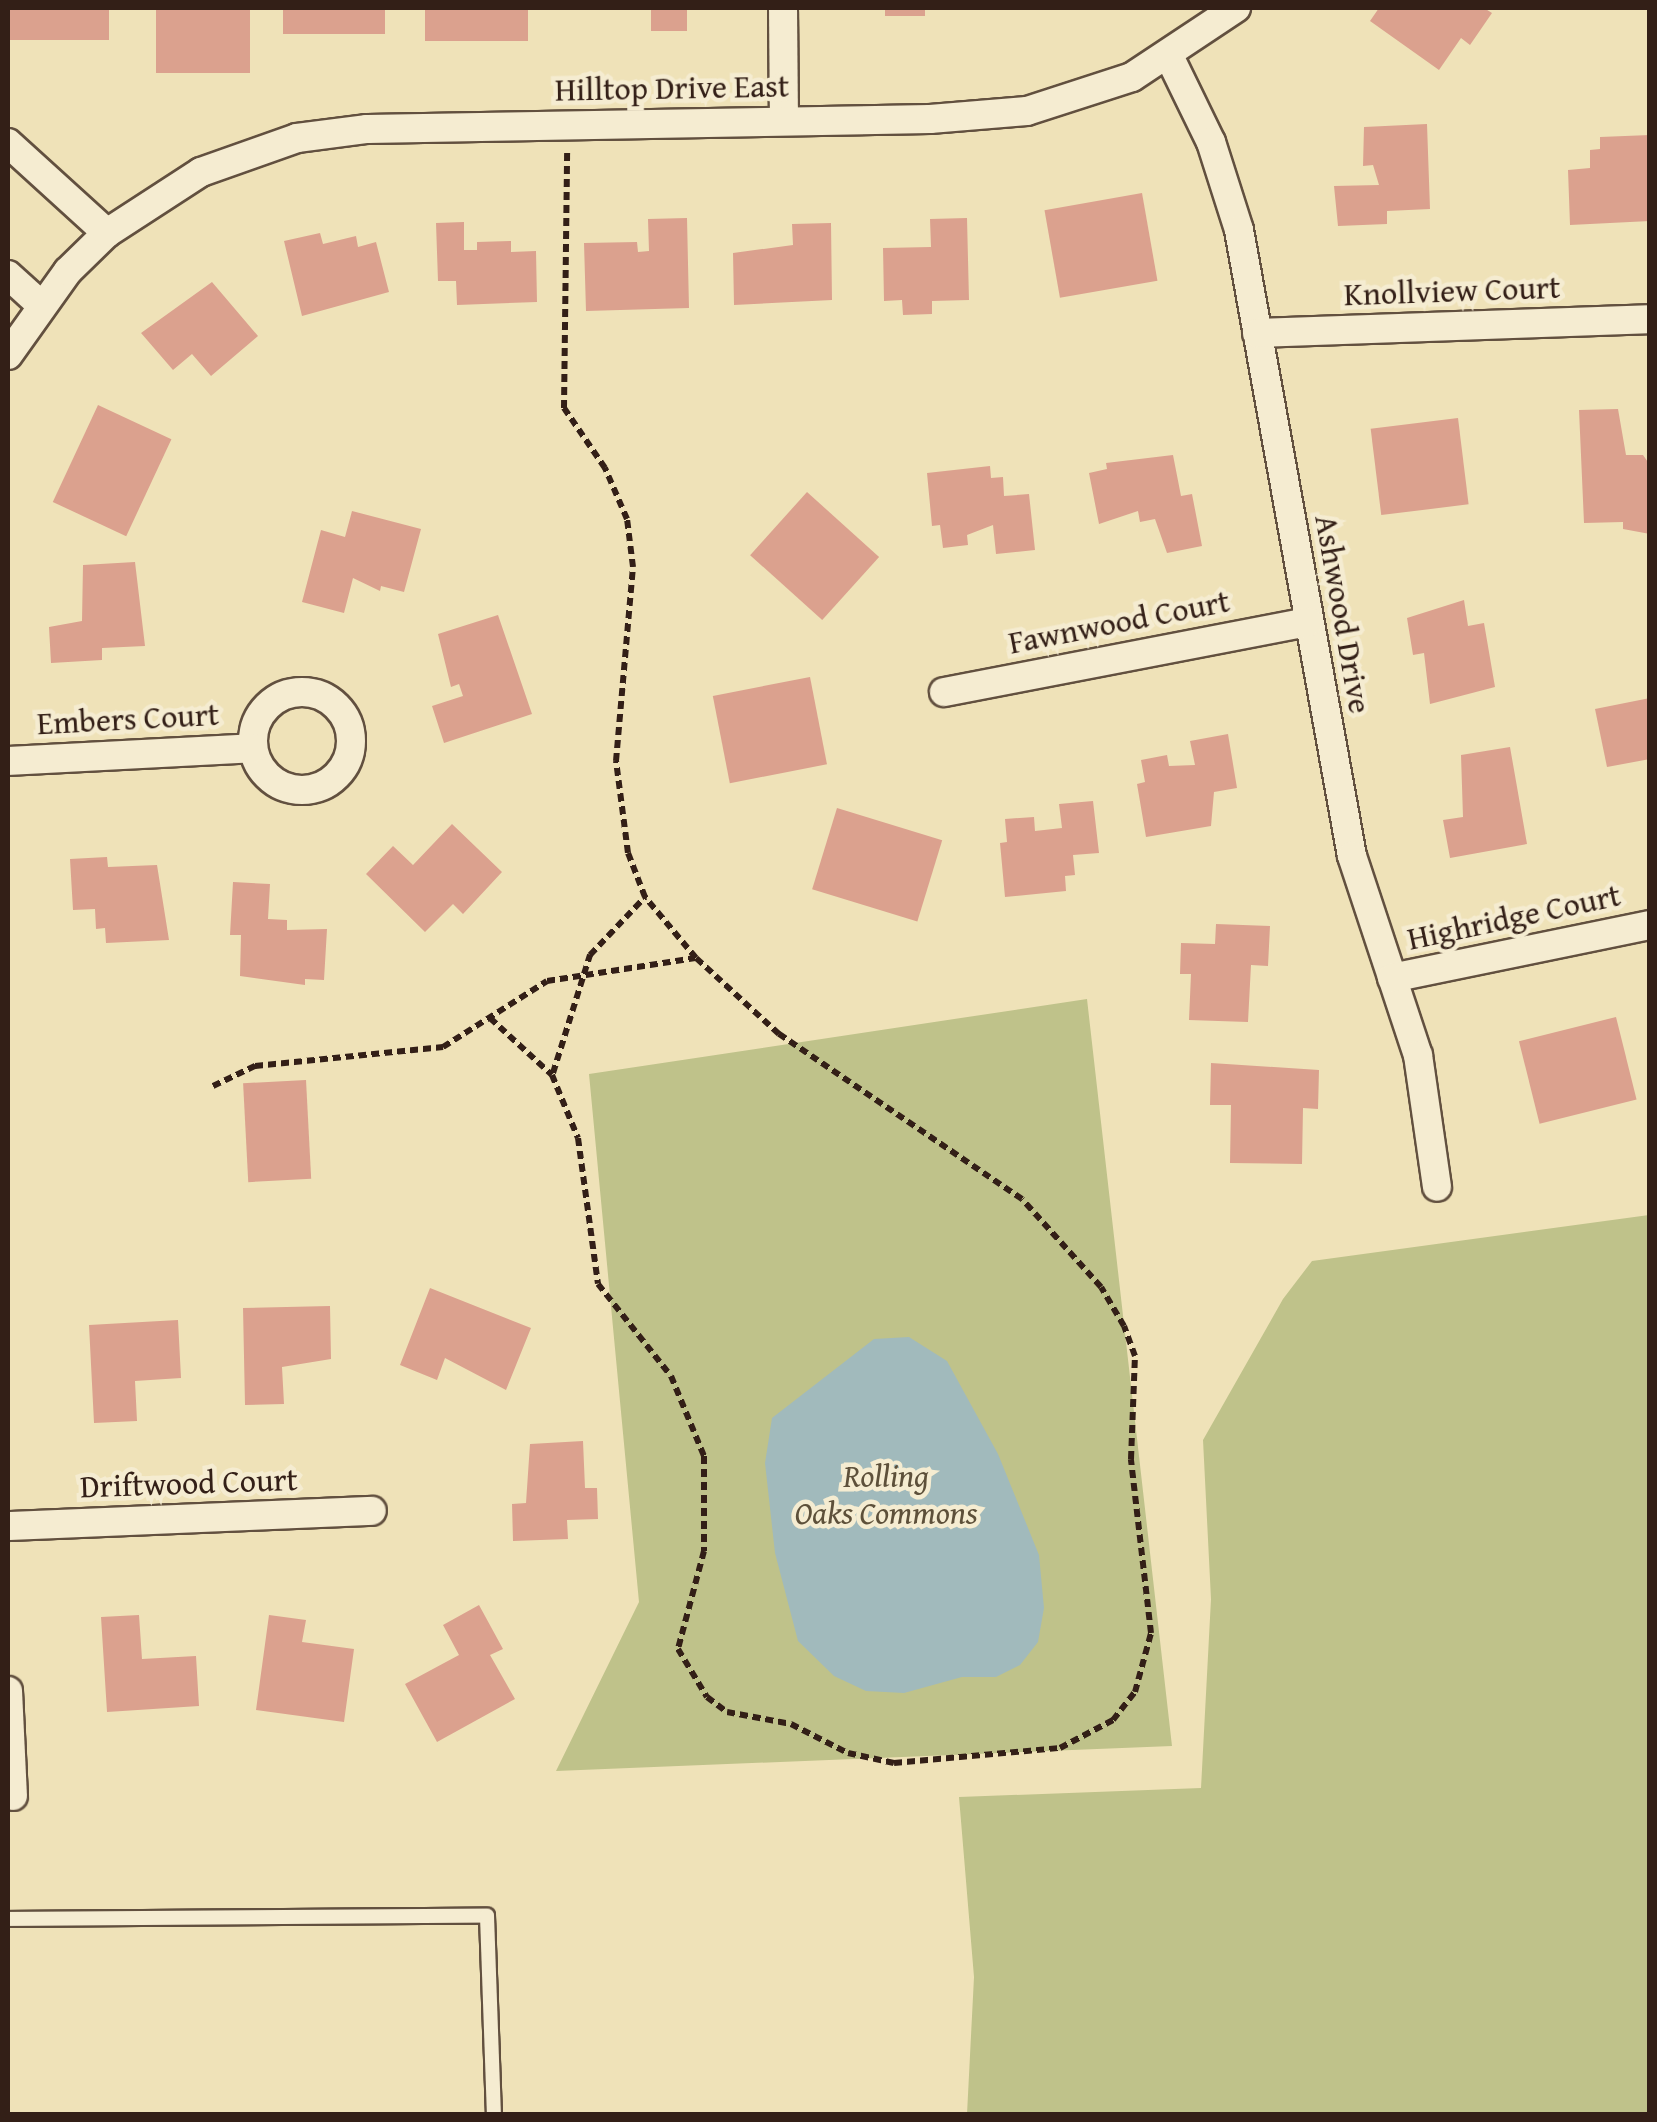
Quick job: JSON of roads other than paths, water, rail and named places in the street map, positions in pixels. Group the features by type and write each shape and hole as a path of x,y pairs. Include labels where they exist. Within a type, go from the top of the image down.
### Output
{"street":[{"path":"784,8 784,121"},
{"name":"Hilltop Drive East","path":"8,355 40,304 108,233 201,172 297,138 366,129 784,121 1026,111 1098,92 1170,56 1236,8"},
{"name":"Ashwood Drive","path":"1170,56 1226,183 1258,334 1352,856 1427,1092 1437,1188"},
{"path":"8,143 108,233"},
{"path":"8,274 40,304"},
{"name":"Knollview Court","path":"1258,334 1650,319"},
{"name":"Fawnwood Court","path":"944,692 1308,622"},
{"name":"Embers Court","path":"8,761 252,748"},
{"name":"Highridge Court","path":"1392,978 1650,925"},
{"name":"Driftwood Court","path":"8,1526 372,1511"},
{"path":"8,1691 13,1796"}],"lane":[{"path":"8,1919 487,1916 494,2114"}],"water":[{"path":"909,1337 947,1361 998,1454 1039,1555 1044,1608 1038,1642 1020,1665 996,1677 962,1677 904,1693 866,1691 834,1676 798,1641 775,1553 765,1463 772,1418 874,1339"}],"park label":[{"name":"Rolling Oaks Commons","path":"886,1496"}]}
